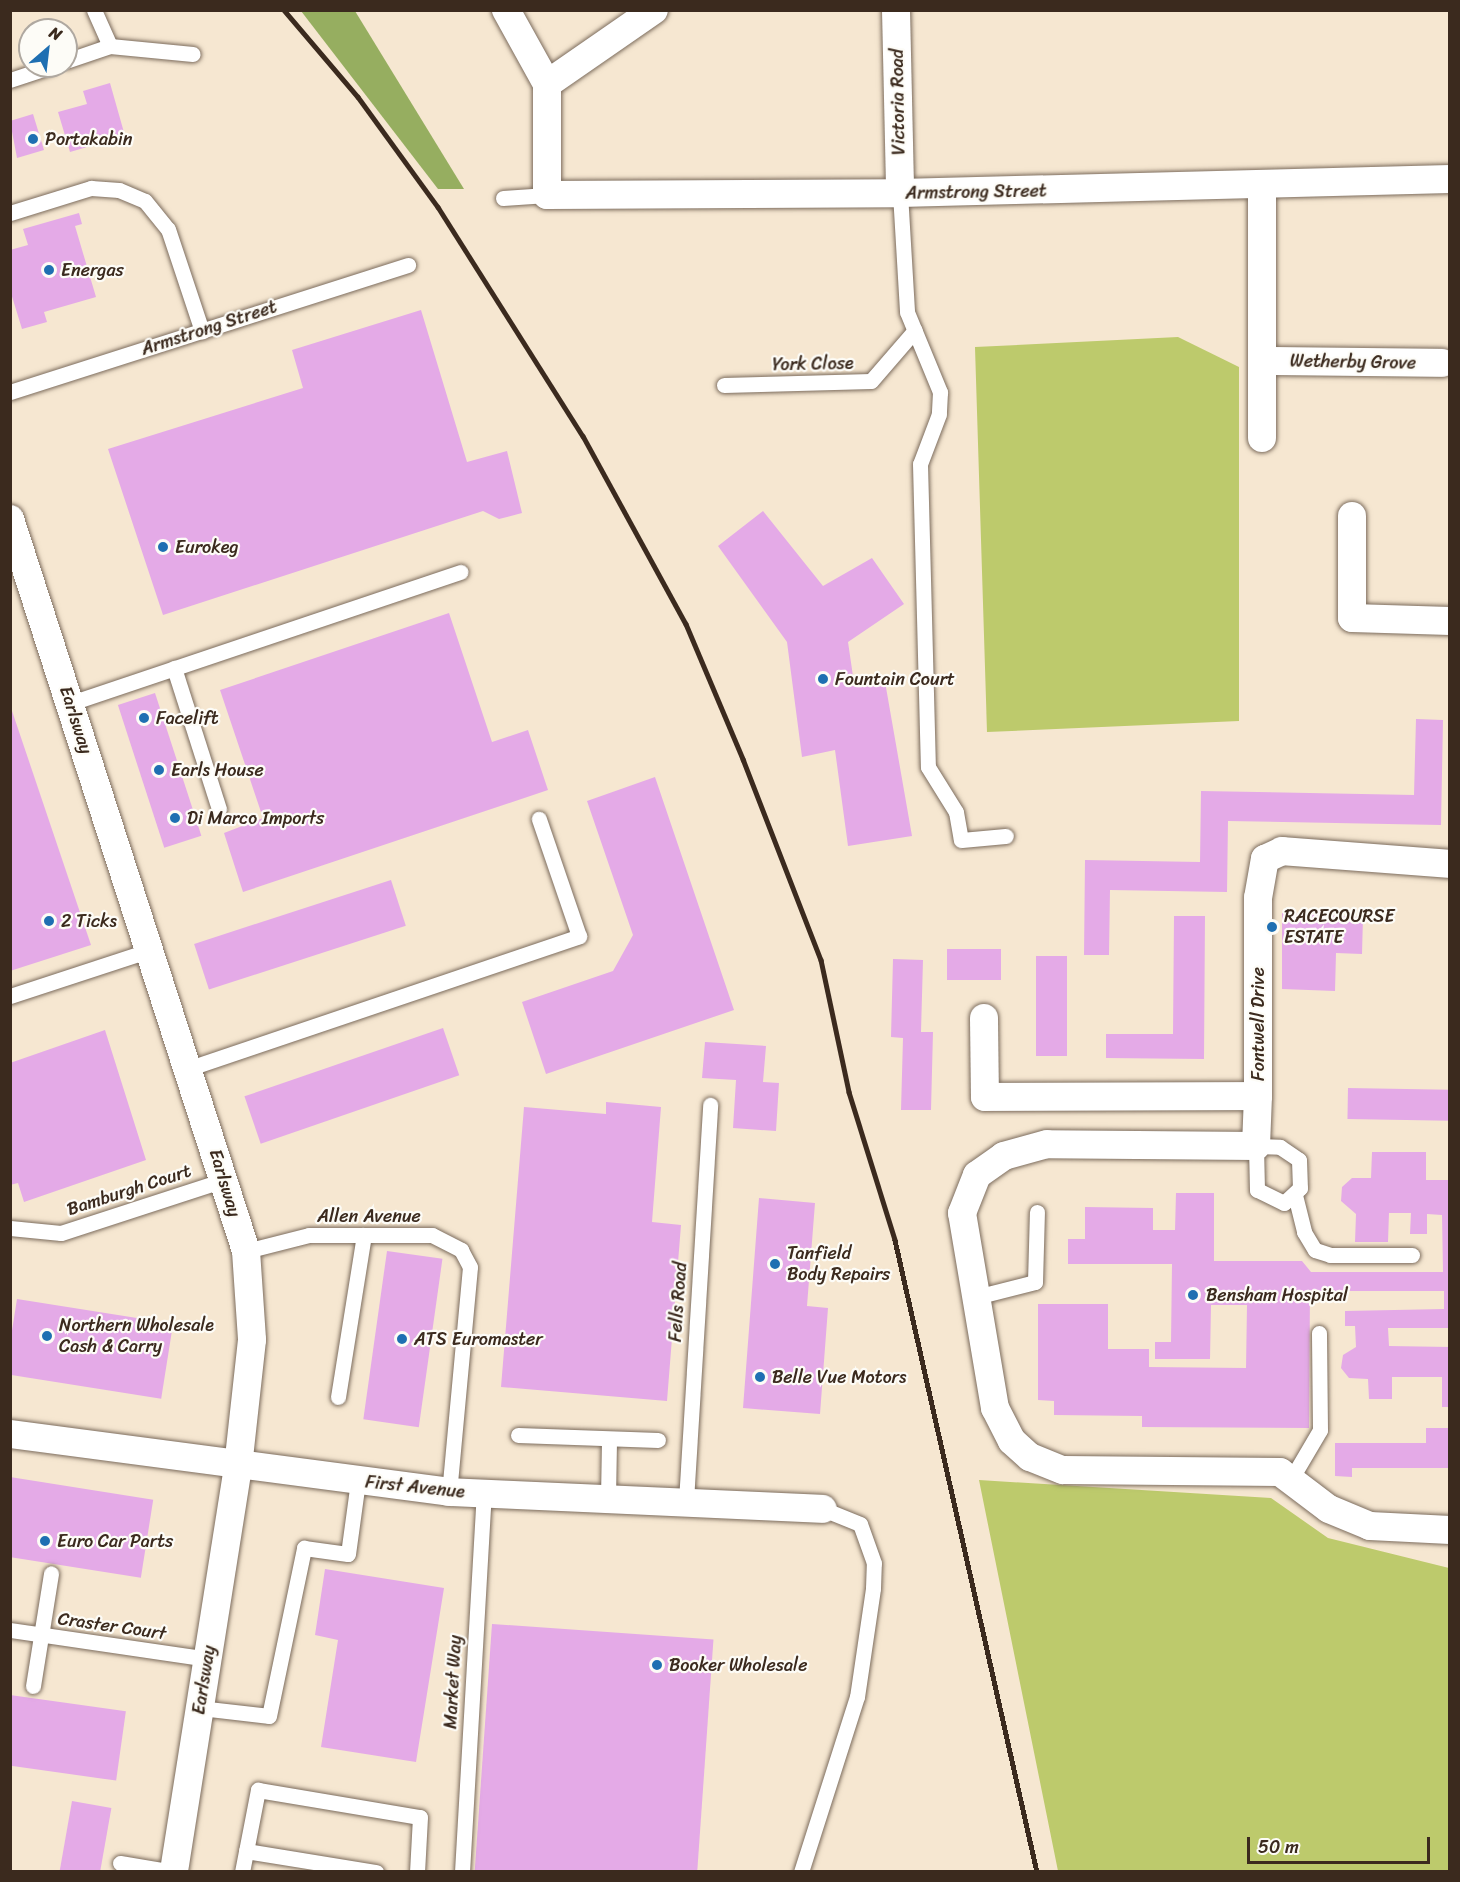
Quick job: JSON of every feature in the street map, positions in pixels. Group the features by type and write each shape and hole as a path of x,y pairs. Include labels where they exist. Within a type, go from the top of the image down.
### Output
{"street":[{"path":"506,10 547,84 547,195"},
{"path":"547,84 654,10"},
{"name":"Victoria Road","path":"896,10 900,194"},
{"name":"Armstrong Street","path":"547,195 900,194 1449,179"},
{"name":"Wetherby Grove","path":"1262,184 1264,361 1262,438"},
{"name":"Wetherby Grove","path":"1264,361 1442,363"},
{"path":"1352,516 1352,618 1449,621"},
{"name":"Earlsway","path":"10,519 152,950 246,1251 252,1340 238,1467 173,1872"},
{"name":"Fontwell Drive","path":"984,1018 985,1097 1258,1096 1258,898 1265,859 1282,851 1449,864"},
{"path":"1258,1096 1256,1146 1047,1144 1004,1156 976,1175 962,1214 995,1408 1012,1441 1030,1457 1063,1470 1280,1472 1329,1509 1370,1526 1449,1530"},
{"name":"First Avenue","path":"10,1434 238,1467 449,1492 823,1509"}],"lane":[{"path":"94,10 110,46"},
{"path":"78,57 110,46 193,54"},
{"path":"10,213 91,188 119,190 145,201 168,229 202,331"},
{"path":"900,194 907,312 940,392 939,414 920,464 928,767 956,812 961,840 1006,836"},
{"name":"Armstrong Street","path":"503,198 547,195"},
{"name":"Armstrong Street","path":"10,392 408,265"},
{"name":"York Close","path":"724,385 871,381 915,330"},
{"path":"71,704 461,572"},
{"path":"174,668 219,809"},
{"path":"190,1068 579,936 539,819"},
{"path":"10,996 152,950"},
{"name":"Fells Road","path":"686,1501 710,1105"},
{"path":"1256,1146 1290,1151 1299,1160 1303,1178 1294,1195 1274,1202 1257,1190 1256,1146"},
{"name":"Bamburgh Court","path":"10,1228 61,1233 224,1180"},
{"path":"1294,1195 1304,1232 1315,1250 1330,1255 1412,1256"},
{"path":"976,1297 1035,1282 1037,1212"},
{"name":"Allen Avenue","path":"246,1251 309,1235 432,1235 461,1250 470,1267 449,1492"},
{"path":"338,1396 364,1235"},
{"path":"1290,1481 1320,1430 1319,1333"},
{"path":"518,1435 658,1440"},
{"path":"608,1498 609,1439"},
{"path":"200,1708 269,1716 304,1548 348,1554 358,1481"},
{"name":"Market Way","path":"462,1872 484,1494"},
{"path":"801,1872 857,1697 873,1588 874,1563 860,1524 823,1509"},
{"path":"33,1686 51,1573"},
{"name":"Craster Court","path":"10,1630 208,1659"},
{"path":"242,1872 258,1790 420,1817 417,1872"},
{"path":"246,1851 376,1872"},
{"path":"120,1863 173,1872"}],"green space":[{"path":"301,11 355,11 464,189 438,189"},
{"path":"1178,337 1239,367 1239,721 987,732 975,347"},
{"path":"979,1480 1271,1498 1328,1538 1449,1568 1449,1871 1058,1871"}],"building":[{"path":"110,83 125,136 70,152 58,112 87,104 83,91"},
{"path":"33,114 44,150 17,158 10,121"},
{"name":"Energas","path":"79,213 82,224 75,226 96,297 44,312 47,322 22,329 10,290 10,250 28,245 23,229"},
{"path":"421,310 467,462 507,451 522,513 499,519 483,511 163,615 108,449 303,388 292,350"},
{"name":"Fountain Court","path":"763,511 823,586 872,558 904,604 848,642 854,683 884,676 912,836 848,846 835,750 802,757 787,642 718,546"},
{"path":"449,613 492,742 528,730 548,790 243,892 224,833 263,818 220,690"},
{"name":"Earls House","path":"155,693 201,836 164,848 118,705"},
{"path":"10,705 91,945 10,971"},
{"path":"1416,719 1443,720 1441,825 1228,821 1227,892 1110,890 1109,955 1084,955 1085,860 1200,862 1201,791 1414,795"},
{"path":"655,777 734,1010 546,1074 522,1002 613,971 633,935 587,801"},
{"path":"391,880 406,926 209,990 194,944"},
{"path":"1282,913 1363,917 1362,954 1336,953 1335,991 1282,989"},
{"path":"1174,916 1205,916 1204,1059 1106,1058 1106,1034 1173,1034"},
{"path":"947,949 1001,949 1001,980 947,980"},
{"path":"1036,956 1067,956 1067,1056 1036,1056"},
{"path":"893,959 923,960 921,1032 933,1032 931,1110 901,1110 903,1038 891,1037"},
{"path":"443,1028 459,1075 261,1144 244,1096"},
{"path":"105,1030 146,1160 24,1202 18,1183 10,1185 10,1063"},
{"path":"705,1042 766,1046 763,1082 779,1083 776,1131 733,1128 736,1080 702,1078"},
{"path":"1348,1088 1450,1090 1449,1121 1347,1119"},
{"path":"606,1102 661,1107 652,1222 681,1225 667,1401 501,1387 524,1107 606,1114"},
{"path":"1372,1152 1426,1152 1426,1180 1450,1180 1450,1328 1388,1328 1389,1346 1450,1347 1450,1407 1442,1407 1442,1377 1392,1377 1392,1399 1369,1399 1368,1379 1349,1378 1341,1368 1343,1355 1356,1347 1355,1326 1345,1326 1345,1311 1444,1309 1444,1291 1310,1291 1309,1428 1142,1427 1142,1416 1054,1415 1054,1401 1038,1400 1038,1304 1108,1304 1108,1349 1149,1349 1149,1367 1246,1368 1247,1305 1211,1305 1210,1359 1155,1359 1155,1342 1171,1342 1172,1264 1068,1264 1068,1239 1085,1239 1085,1207 1153,1208 1153,1230 1175,1230 1176,1193 1214,1193 1214,1261 1302,1261 1311,1272 1443,1272 1442,1215 1427,1214 1427,1234 1410,1234 1411,1213 1389,1213 1388,1242 1355,1242 1356,1214 1341,1201 1342,1187 1352,1178 1371,1178"},
{"path":"759,1198 815,1203 807,1306 828,1308 820,1414 743,1408"},
{"name":"ATS Euromaster","path":"387,1251 442,1259 419,1427 363,1419"},
{"path":"17,1299 173,1324 161,1399 10,1375 10,1343"},
{"path":"1426,1428 1450,1428 1450,1468 1352,1468 1352,1477 1335,1476 1335,1443 1426,1443"},
{"path":"10,1477 153,1500 141,1578 10,1557"},
{"path":"325,1569 444,1588 416,1762 321,1747 338,1640 315,1635"},
{"path":"492,1624 713,1639 697,1872 475,1872"},
{"path":"10,1695 126,1711 116,1781 10,1766"},
{"path":"72,1801 111,1808 100,1872 59,1872"}],"railway":[{"path":"284,10 358,97 438,207 583,436 686,624 743,759 821,960 849,1092 895,1240 1037,1872"}],"place":[{"name":"Portakabin","path":"33,139"},
{"name":"Energas","path":"49,270"},
{"name":"Eurokeg","path":"163,547"},
{"name":"Fountain Court","path":"823,679"},
{"name":"Facelift","path":"144,718"},
{"name":"Earls House","path":"159,770"},
{"name":"Di Marco Imports","path":"175,818"},
{"name":"2 Ticks","path":"49,921"},
{"name":"RACECOURSE ESTATE","path":"1272,927"},
{"name":"Tanfield Body Repairs","path":"775,1264"},
{"name":"Bensham Hospital","path":"1193,1295"},
{"name":"Northern Wholesale Cash & Carry","path":"47,1336"},
{"name":"ATS Euromaster","path":"402,1339"},
{"name":"Belle Vue Motors","path":"760,1377"},
{"name":"Euro Car Parts","path":"45,1541"},
{"name":"Booker Wholesale","path":"657,1665"}]}
